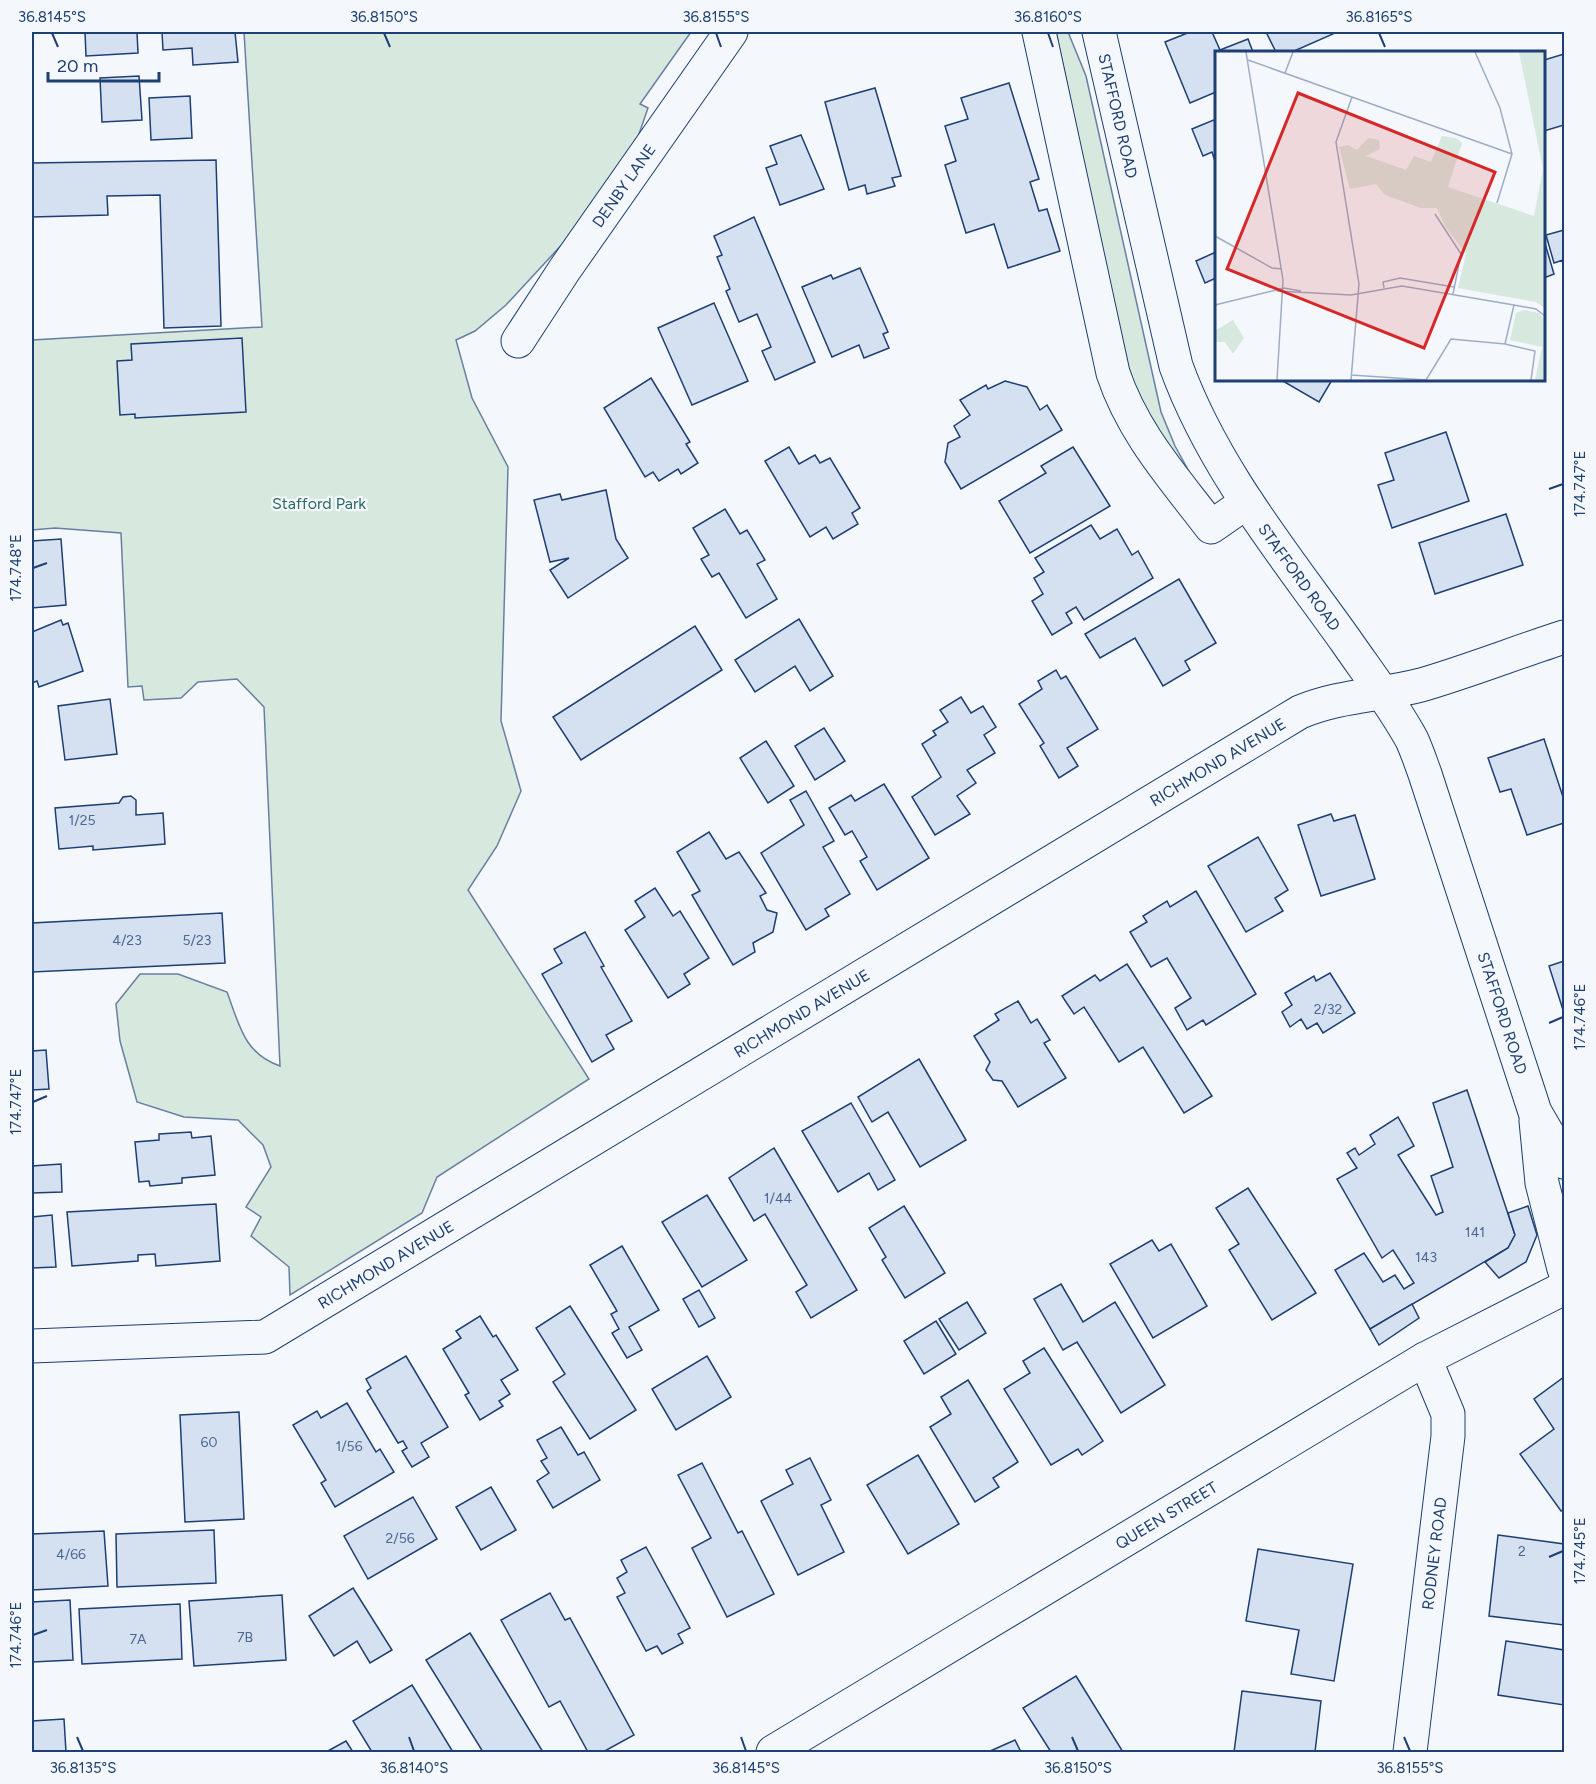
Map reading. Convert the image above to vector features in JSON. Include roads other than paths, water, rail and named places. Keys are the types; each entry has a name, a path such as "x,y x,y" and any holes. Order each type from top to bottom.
{"street":[{"name":"DENBY LANE","path":"518,341 731,32"},
{"path":"1039,32 1113,373 1126,408 1139,431 1210,527 1247,502"},
{"name":"STAFFORD ROAD","path":"1099,32 1176,366 1200,424 1247,502 1381,692 1412,741 1425,774 1535,1112 1564,1162"},
{"name":"RICHMOND AVENUE","path":"32,1346 265,1337 1300,712 1322,703 1422,684 1564,637"},
{"name":"STAFFORD ROAD","path":"1535,1112 1542,1183 1564,1269"},
{"name":"QUEEN STREET","path":"773,1752 1425,1359 1564,1288"},
{"name":"RODNEY ROAD","path":"1410,1752 1448,1436 1448,1414 1425,1359"}],"park label":[{"name":"Stafford Park","path":"319,503"}]}
